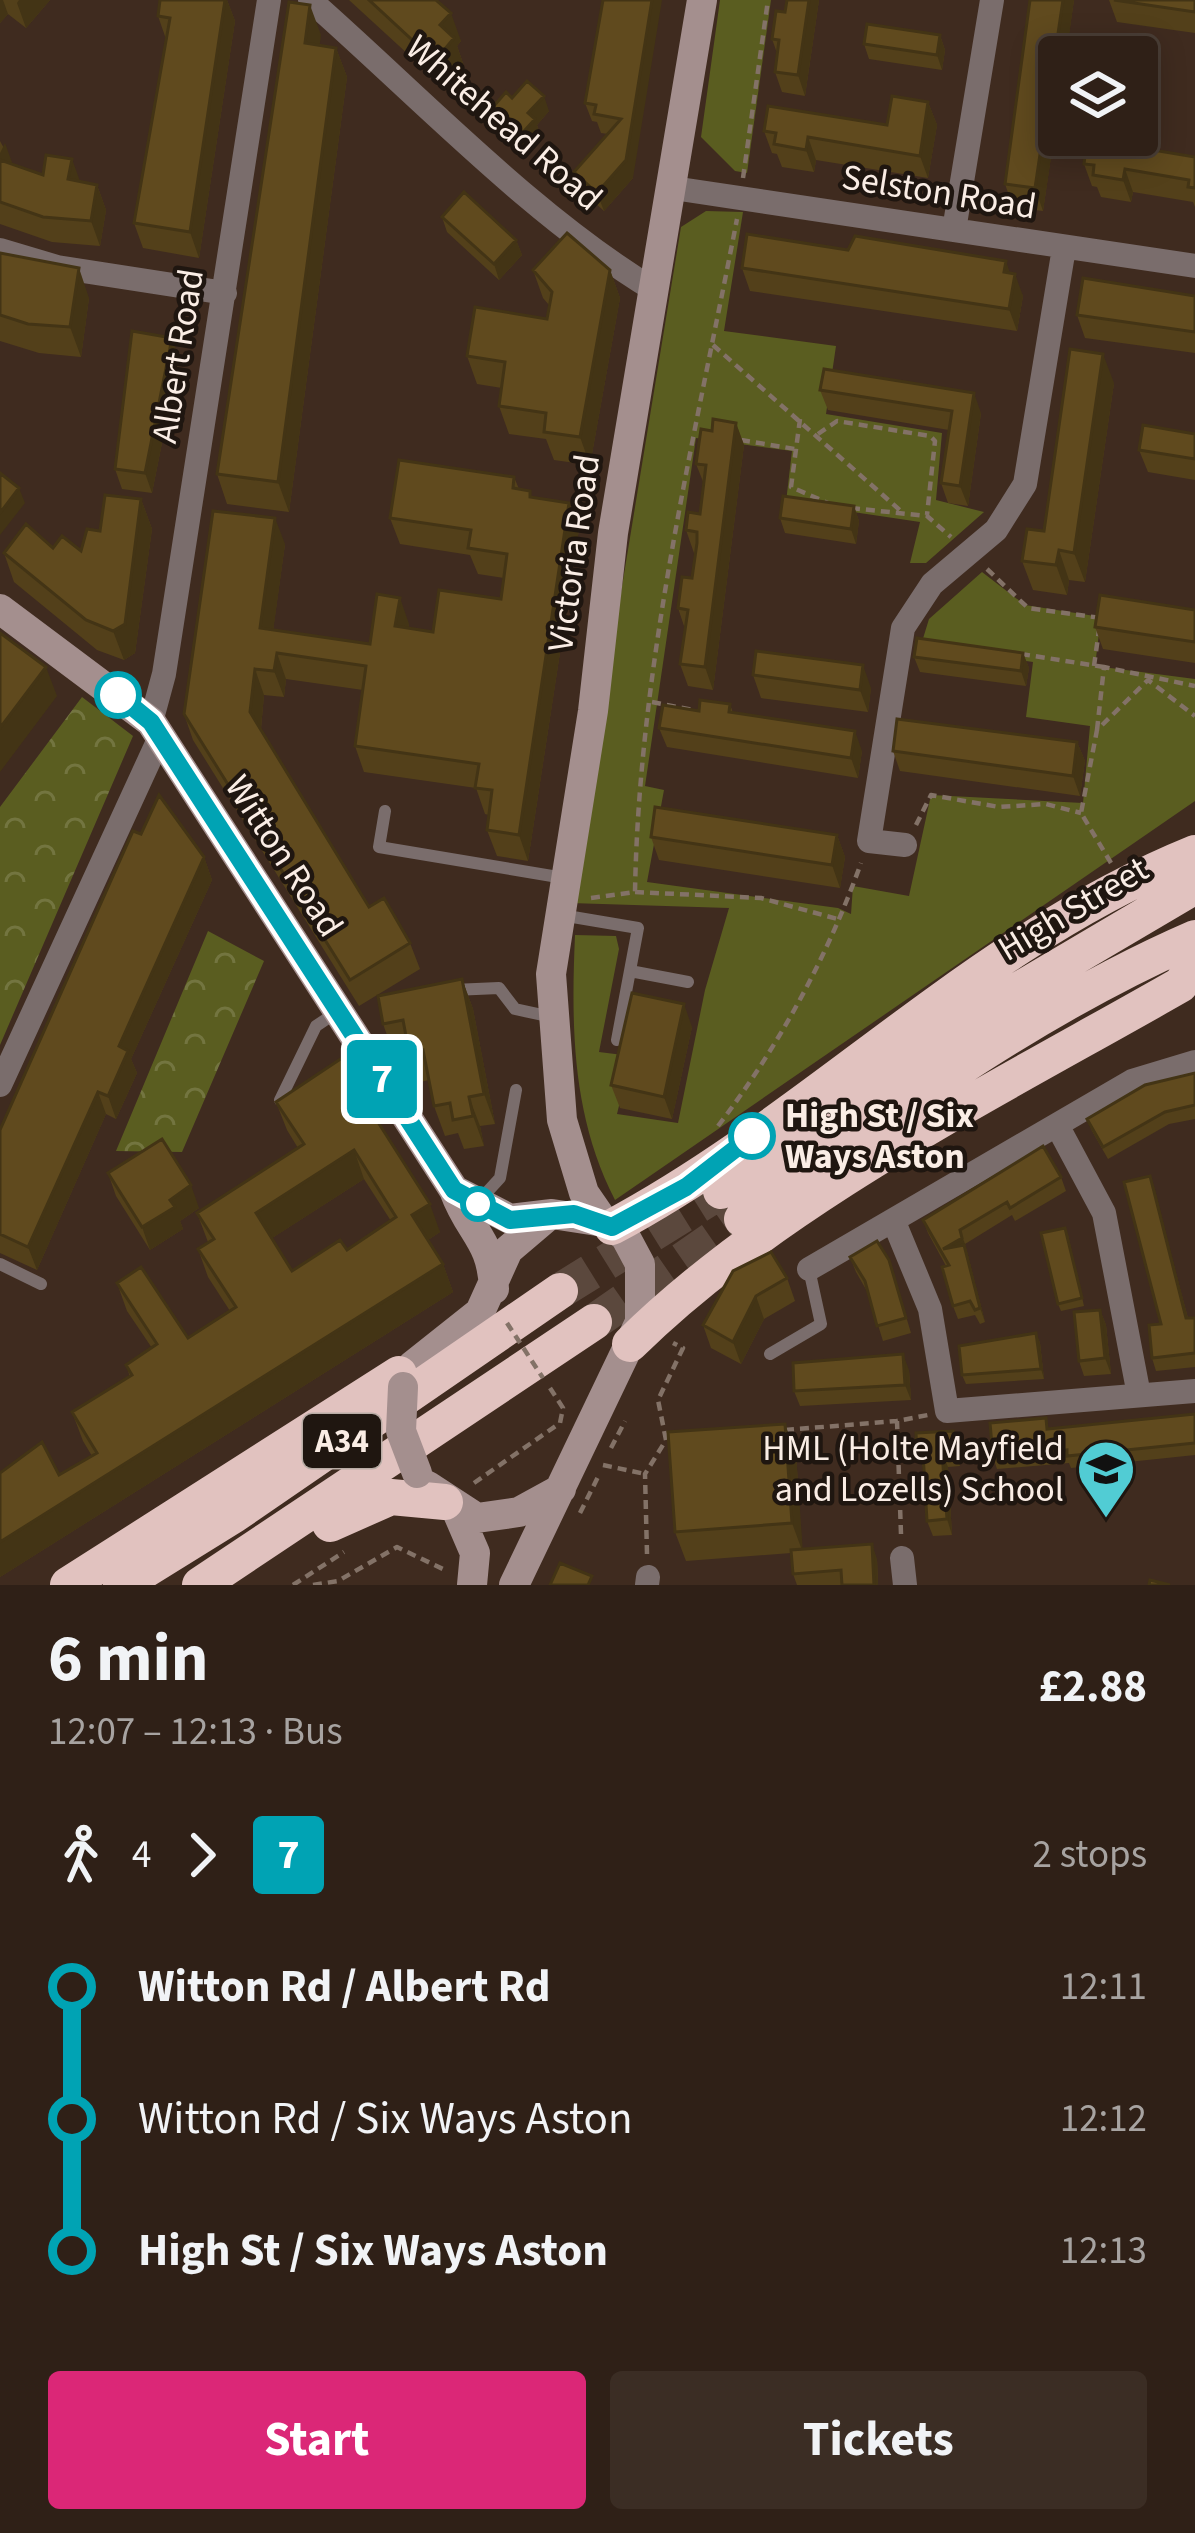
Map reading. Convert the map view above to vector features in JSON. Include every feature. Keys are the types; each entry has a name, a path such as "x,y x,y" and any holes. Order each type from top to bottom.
{"highway":[{"path":"608,1224 686,1187 988,962 1122,884 1195,853"},
{"name":"High Street","path":"1195,886 995,1004 731,1205 1138,962 1195,938"},
{"path":"647,1341 667,1308 837,1186 1180,985 1195,967"},
{"name":"A34","path":"121,1585 234,1515 560,1291"},
{"name":"A34","path":"200,1585 594,1322"},
{"path":"68,1585 407,1376"},
{"path":"236,1585 371,1502 405,1496 456,1500"}],"main road":[{"name":"Victoria Road","path":"550,1215 562,1120 551,974 614,533 702,0"},
{"name":"Witton Road","path":"0,609 156,729 465,1197 465,1220 493,1252 494,1288"},
{"name":"Victoria Road","path":"514,1585 561,1489 647,1341 640,1264 630,1243 584,1193 562,1120"},
{"path":"465,1197 510,1220 550,1215 608,1224"},
{"path":"550,1215 508,1250 480,1312 407,1376 400,1431 417,1473 477,1518 519,1512 561,1489"},
{"path":"456,1500 475,1553 461,1579"}],"street":[{"name":"Albert Road","path":"0,1085 156,729 269,0"},
{"name":"Whitehead Road","path":"310,0 566,227 612,265 656,291"},
{"path":"954,230 992,0"},
{"name":"Selston Road","path":"673,188 1195,266"},
{"path":"905,845 869,841 902,628 932,584 972,554 1004,520 1024,484 1064,248"},
{"path":"0,250 57,267 224,293"},
{"path":"809,1269 1132,1082 1195,1061"},
{"path":"1058,1126 1105,1213 1139,1396"},
{"path":"894,1222 926,1295 947,1411 1195,1390"},
{"path":"902,1558 904,1585"}],"lane":[{"path":"385,811 379,847 562,898 638,928 616,1040"},
{"path":"630,971 688,982"},
{"path":"438,997 469,987 499,988 515,1009 554,1017"},
{"path":"280,1100 316,1026 338,1011"},
{"path":"465,1197 500,1178 516,1090"},
{"path":"0,1264 41,1284"},
{"path":"770,1354 821,1324 809,1269"}],"path":[{"path":"635,892 637,796 694,433 741,198 768,0"},
{"path":"713,345 903,512"},
{"path":"800,419 791,487 832,505"},
{"path":"818,434 837,421 930,436 935,441 927,517"},
{"path":"694,433 714,436"},
{"path":"735,440 796,449"},
{"path":"846,507 927,517 1028,608 1101,616 1094,666"},
{"path":"1009,652 1195,686"},
{"path":"1104,667 1081,813 1122,884"},
{"path":"1148,680 1195,716"},
{"path":"1096,730 1148,680"},
{"path":"652,702 710,713"},
{"path":"905,845 931,795 999,807 1046,804 1081,813"},
{"path":"716,1128 764,1066 841,920 869,841"},
{"path":"562,898 635,892 761,898 841,920"},
{"path":"456,1500 560,1423 563,1408 507,1323"},
{"path":"647,1341 683,1348 658,1400 666,1440 644,1474 647,1581"},
{"path":"782,1430 897,1421 947,1411"},
{"path":"625,1421 603,1465 644,1474"},
{"path":"897,1421 902,1558"},
{"path":"313,1585 338,1581 397,1547 461,1579"}],"green space":[{"path":"720,0 771,0 747,173 735,171 701,137"},
{"path":"706,211 743,212 724,331 836,346 826,414 942,433 936,500 984,512 926,563 910,563 920,522 786,502 792,451 696,438 645,786 664,790 647,882 838,908 851,914 853,886 909,896 931,795 1083,803 1090,726 1026,717 1033,662 921,645 929,619 982,572 1025,605 1101,617 1095,666 1195,679 1195,801 615,1200 590,1136 577,1071 575,935 616,936 619,949 599,1052 631,1056 617,1114 678,1123 705,990 729,908 570,903 681,227"},
{"path":"82,697 133,736 0,1045 0,807"},
{"path":"208,931 264,961 182,1152 116,1151"}],"building":[{"path":"160,0 225,0 190,232 134,223 170,18 158,16"},
{"path":"369,0 436,0 451,13 440,25 454,38 435,61"},
{"path":"603,0 652,0 626,160 597,193 574,172 621,119 594,114 596,105 585,103"},
{"path":"787,0 809,0 798,75 775,72 776,11 785,12"},
{"path":"1030,0 1063,0 1058,36 1038,36 1040,156 1035,188 1005,184"},
{"path":"1114,0 1195,0 1195,12"},
{"path":"289,2 310,5 305,43 336,48 278,482 217,474"},
{"path":"867,24 940,35 937,55 864,44"},
{"path":"527,81 544,96 528,113 535,119 516,140 487,114 506,92 512,98"},
{"path":"892,96 928,102 920,156 808,137 806,150 774,144 776,133 764,131 768,106 887,125"},
{"path":"1158,151 1195,157 1195,188 1188,187 1189,180 1125,169 1123,180 1093,175 1094,165 1084,164 1085,156 1158,156"},
{"path":"46,155 72,159 68,179 97,185 91,221 43,217 0,202 0,160 43,175"},
{"path":"464,192 516,240 494,264 442,217"},
{"path":"567,233 610,270 580,437 544,432 546,413 499,406 505,362 467,356 475,307 547,319 552,292 533,270"},
{"path":"747,234 848,250 855,236 1006,261 1004,272 1015,274 1009,309 742,268"},
{"path":"0,253 79,268 70,327 28,324 0,315"},
{"path":"1083,278 1195,296 1195,332 1077,315"},
{"path":"132,331 172,338 145,473 115,469"},
{"path":"1070,349 1103,354 1074,553 1059,550 1056,565 1022,561 1027,529 1044,531"},
{"path":"824,369 974,393 960,486 941,483 952,411 820,390"},
{"path":"713,419 736,423 705,667 680,664 688,610 678,608 682,577 692,578 697,543 697,532 686,530 688,512 700,514 706,465 696,464 701,429 712,431"},
{"path":"1143,425 1195,434 1195,459 1139,450"},
{"path":"399,460 514,477 513,488 530,491 530,497 569,503 519,835 487,830 492,790 475,788 479,764 355,746 366,666 277,653 274,671 255,669 250,712 369,907 384,898 410,943 350,980 184,714 213,511 275,518 260,628 370,644 377,594 400,598 395,626 433,632 439,590 501,599 507,554 468,548 471,530 390,518"},
{"path":"0,473 19,488 0,513"},
{"path":"105,495 141,499 125,624 113,631 86,620 4,553 26,524 53,548 62,536 81,551 87,529 100,531"},
{"path":"783,496 854,506 851,529 780,518"},
{"path":"1100,595 1195,610 1195,642 1095,627"},
{"path":"0,633 46,667 0,728"},
{"path":"917,638 1023,653 1021,671 914,657"},
{"path":"756,651 863,665 860,690 753,675"},
{"path":"700,700 730,704 729,712 855,731 851,758 659,728 663,705 699,711"},
{"path":"897,719 1077,742 1073,776 893,751"},
{"path":"159,795 204,857 119,1046 128,1051 108,1096 98,1092 28,1247 0,1234 0,1130 133,831 141,834"},
{"path":"655,807 837,835 832,865 651,837"},
{"path":"462,979 484,1094 469,1097 473,1116 453,1120 450,1103 434,1106 423,1050 409,1052 403,1020 383,1024 378,996"},
{"path":"632,993 684,1004 664,1097 611,1085"},
{"path":"348,1054 365,1079 355,1086 430,1204 412,1215 443,1264 0,1542 0,1473 42,1442 59,1475 97,1453 72,1412 132,1375 126,1365 157,1344 117,1283 141,1267 188,1338 236,1307 198,1249 214,1239 197,1213 304,1144 276,1102","holes":["354,1150 396,1217 347,1250 340,1240 292,1271 256,1213"]},
{"path":"1195,1073 1195,1105 1165,1112 1103,1147 1087,1119 1145,1085"},
{"path":"162,1139 191,1185 170,1200 175,1207 142,1227 108,1173"},
{"path":"1043,1146 1061,1177 1010,1208 1007,1202 960,1230 962,1238 943,1249 964,1245 980,1308 975,1310 970,1301 953,1306 942,1267 949,1265 923,1220"},
{"path":"1150,1176 1186,1318 1195,1318 1195,1353 1152,1358 1149,1325 1161,1324 1124,1182"},
{"path":"1065,1228 1082,1298 1058,1304 1041,1233"},
{"path":"877,1241 889,1260 906,1318 877,1326 865,1281 850,1257"},
{"path":"771,1252 787,1278 756,1296 733,1342 703,1325 733,1271"},
{"path":"1100,1310 1105,1358 1079,1361 1074,1312"},
{"path":"1036,1333 1041,1369 962,1375 959,1346"},
{"path":"903,1354 905,1385 794,1391 793,1363"},
{"path":"1195,1414 1195,1443 1067,1456 1067,1450 993,1457 990,1423 1046,1418 1047,1429"},
{"path":"785,1424 792,1523 675,1532 668,1432"},
{"path":"953,1431 954,1451 942,1452 947,1519 927,1521 923,1453 917,1453 916,1433"},
{"path":"872,1544 874,1585 842,1585 841,1570 793,1574 791,1550"},
{"path":"560,1563 592,1576 588,1585 550,1585"}],"tunnel":[{"path":"560,1291 721,1191"},
{"path":"594,1322 742,1219"}],"bus line":[{"name":"7","path":"118,695 151,722 454,1190 510,1220 574,1214 612,1227 686,1187 752,1136"}],"place":[{"name":"High St / Six Ways Aston","path":"752,1136"},
{"name":"HML (Holte Mayfield and Lozells) School","path":"1106,1520"}]}
